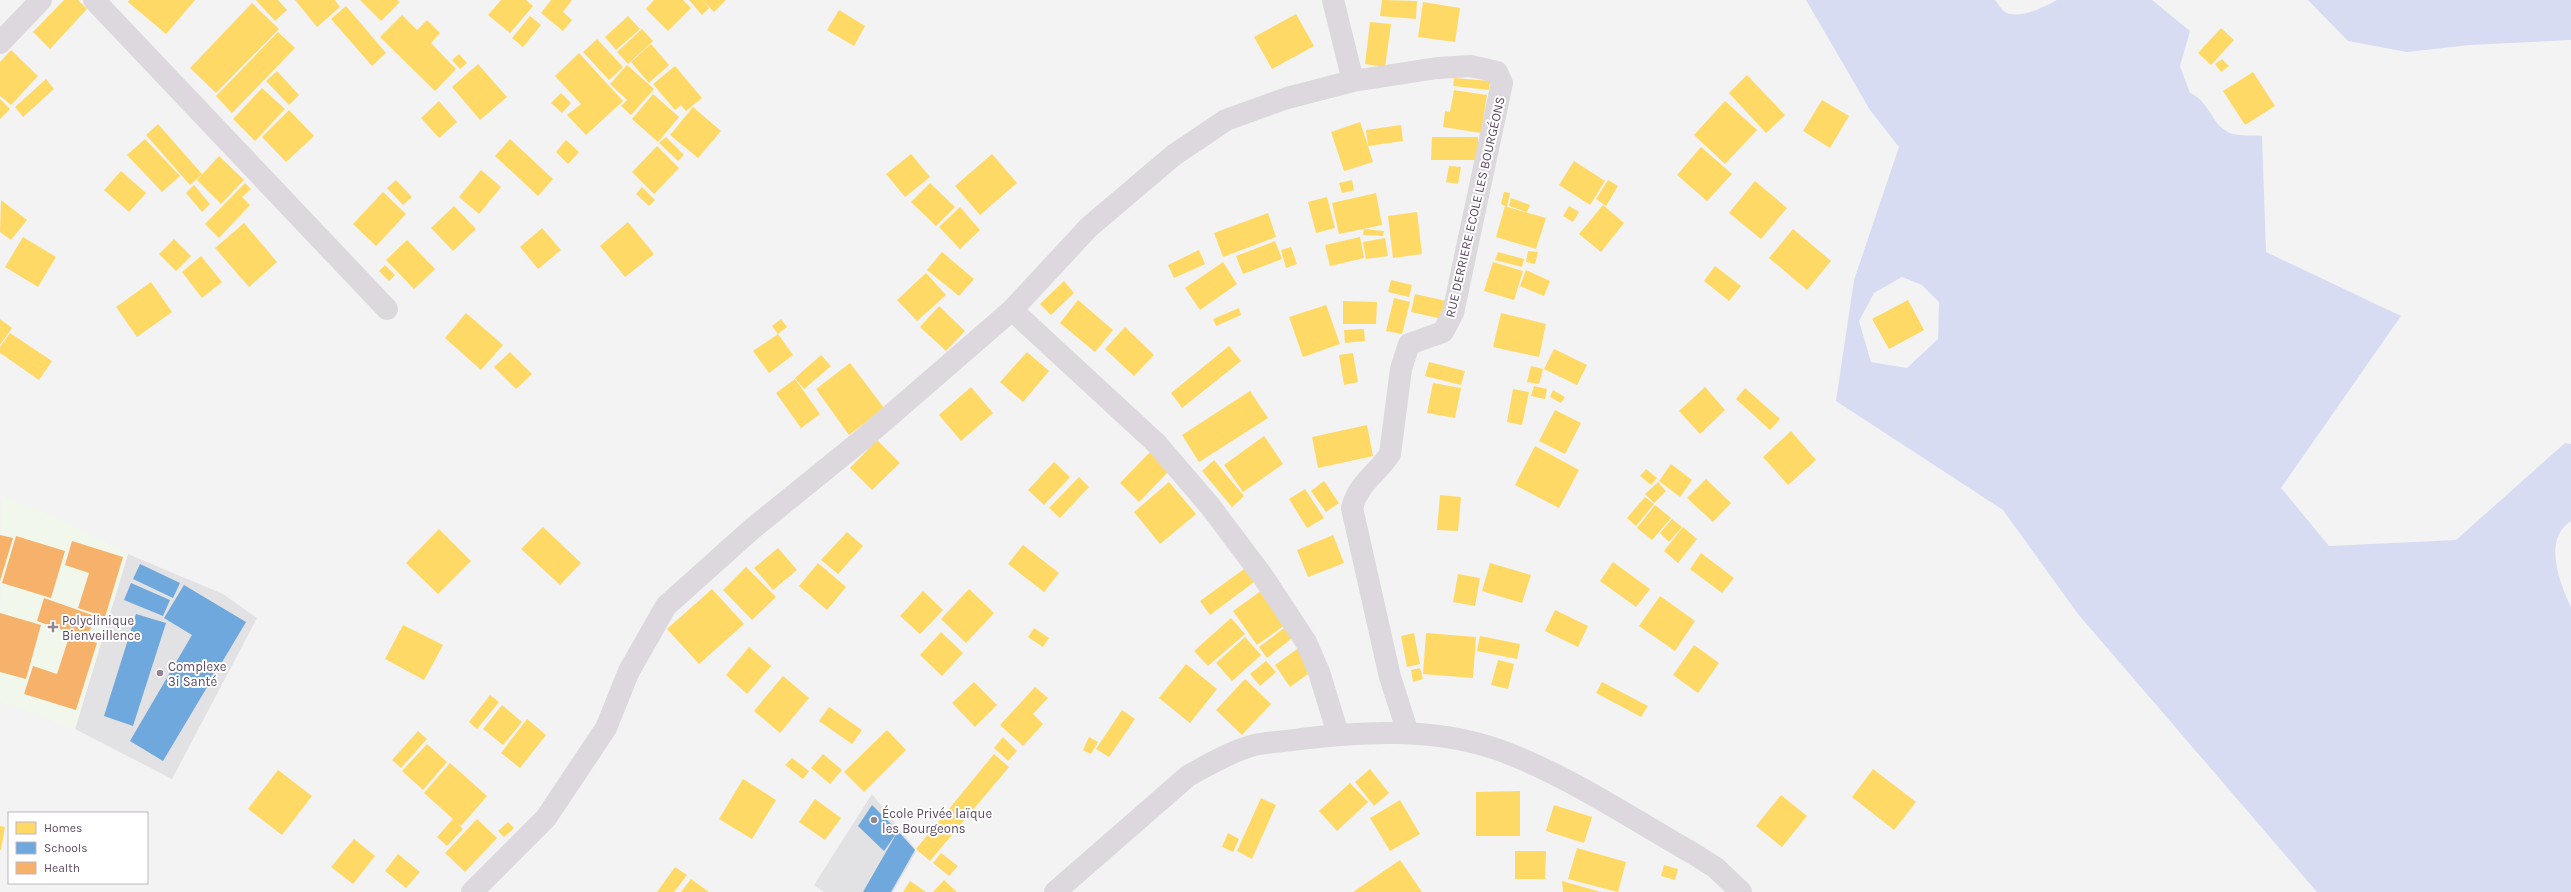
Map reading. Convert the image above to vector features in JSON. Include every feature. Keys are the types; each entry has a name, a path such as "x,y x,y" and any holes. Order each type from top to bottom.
{"street":[{"path":"0,43 42,0"},
{"path":"94,0 387,309"},
{"path":"1333,0 1353,81"},
{"name":"RUE DERRIERE ECOLE LES BOURGÉONS","path":"472,892 546,818 606,728 629,671 666,606 752,529 863,439 1012,310 1088,227 1174,155 1226,120 1287,98 1353,81 1437,68 1472,66 1498,72 1502,84 1453,313 1443,332 1409,344 1400,369 1390,454 1384,464 1358,489 1352,508 1390,677 1408,733"},
{"path":"1012,310 1156,443 1210,506 1264,578 1306,642 1319,672 1338,734"},
{"path":"1055,892 1188,776 1251,746 1338,734 1408,733 1449,738 1499,750 1550,773 1694,854 1716,868 1741,892"}],"shaded area":[{"path":"1806,0 1995,0 2005,12 2010,14 2024,14 2039,9 2057,0 2152,0 2190,31 2180,66 2190,93 2202,102 2215,120 2226,131 2236,135 2262,136 2266,252 2401,316 2281,488 2329,546 2456,540 2565,443 2571,444 2571,521 2562,529 2557,539 2555,550 2556,562 2562,586 2571,607 2571,892 2317,892 2078,614 2003,510 1836,401 1854,280 1899,147 1870,110","holes":["1902,277 1922,285 1939,302 1938,339 1907,368 1871,362 1859,321 1874,293"]},
{"path":"2308,0 2571,0 2571,40 2470,45 2407,52 2348,41"},
{"name":"Polyclinique Bienveillence","path":"1,496 57,518 128,554 75,729 0,701"},
{"name":"Complexe 3i Santé","path":"128,554 223,594 257,618 172,779 75,729"},
{"name":"École Privée laïque les Bourgeons","path":"872,794 914,847 916,852 893,892 824,892 814,885"}],"building: Homes":[{"path":"64,0 78,0 87,9 50,49 33,32"},
{"path":"129,0 195,0 166,34 128,2"},
{"path":"256,0 278,0 287,10 275,21"},
{"path":"295,0 335,0 340,7 317,27"},
{"path":"360,0 397,0 400,2 381,21"},
{"path":"501,0 526,0 533,6 510,33 488,15"},
{"path":"551,0 572,0 563,12 572,20 563,31 541,13"},
{"path":"654,0 683,0 691,8 668,31 646,9"},
{"path":"689,0 702,0 709,8 702,15"},
{"path":"702,0 726,0 714,12"},
{"path":"1382,0 1417,1 1416,19 1380,16"},
{"path":"1423,2 1460,8 1455,42 1418,37"},
{"path":"252,3 279,29 216,93 190,68"},
{"path":"346,6 386,53 372,66 331,19"},
{"path":"839,10 865,26 854,46 827,30"},
{"path":"1296,14 1314,46 1272,69 1254,37"},
{"path":"402,15 417,30 427,20 440,33 431,43 456,69 435,91 380,37"},
{"path":"530,16 541,25 523,47 512,38"},
{"path":"628,16 640,29 616,50 605,37"},
{"path":"1370,22 1391,24 1385,67 1365,64"},
{"path":"2221,28 2234,40 2211,65 2198,53"},
{"path":"642,29 653,41 628,64 617,52"},
{"path":"278,32 295,48 232,113 216,96"},
{"path":"597,39 623,67 609,80 583,52"},
{"path":"651,44 669,65 649,83 631,62"},
{"path":"11,50 38,76 11,105 0,96 0,62"},
{"path":"579,53 623,101 586,135 567,115 581,104 555,76"},
{"path":"459,54 467,63 460,69 452,60"},
{"path":"2222,59 2229,66 2221,72 2215,64"},
{"path":"478,64 507,97 480,120 452,87"},
{"path":"627,65 654,89 631,115 621,106 627,100 610,84"},
{"path":"675,66 702,98 686,111 681,105 675,110 653,84"},
{"path":"277,71 299,95 289,105 266,81"},
{"path":"2253,72 2275,106 2245,125 2223,91"},
{"path":"1747,75 1785,115 1766,133 1729,93"},
{"path":"1454,78 1490,81 1489,90 1453,86"},
{"path":"46,79 54,89 23,117 15,107"},
{"path":"262,88 285,109 255,141 233,119"},
{"path":"1454,90 1487,95 1481,133 1443,127 1445,111 1450,112"},
{"path":"561,93 571,103 562,113 551,103"},
{"path":"653,94 679,117 658,142 632,119"},
{"path":"0,99 10,109 0,119"},
{"path":"1822,100 1849,116 1830,148 1803,131"},
{"path":"439,101 457,122 439,138 421,118"},
{"path":"1725,101 1757,130 1725,164 1694,135"},
{"path":"693,107 721,131 698,158 670,135"},
{"path":"289,110 314,136 286,162 262,137"},
{"path":"1360,122 1373,162 1344,171 1331,132"},
{"path":"158,124 202,174 190,185 146,135"},
{"path":"1401,125 1403,141 1368,146 1366,130"},
{"path":"666,137 684,155 678,161 659,143"},
{"path":"1432,137 1478,137 1478,160 1431,160"},
{"path":"145,139 180,176 162,192 127,155"},
{"path":"510,139 553,179 538,196 495,156"},
{"path":"566,140 579,152 568,164 556,152"},
{"path":"657,146 679,168 654,194 632,172"},
{"path":"1701,147 1732,174 1707,201 1677,175"},
{"path":"911,154 930,177 905,197 886,174"},
{"path":"992,154 1017,183 980,215 955,186"},
{"path":"219,156 244,180 221,204 197,180"},
{"path":"1574,161 1605,181 1590,205 1559,185"},
{"path":"1449,166 1461,167 1458,184 1446,182"},
{"path":"481,170 501,187 479,214 459,197"},
{"path":"121,171 146,193 129,212 104,190"},
{"path":"396,180 412,197 403,205 387,188"},
{"path":"1352,180 1354,190 1342,193 1339,183"},
{"path":"1608,180 1618,186 1606,206 1596,199"},
{"path":"1755,181 1787,208 1761,239 1729,213"},
{"path":"245,183 251,189 242,197 250,205 219,238 205,224"},
{"path":"930,183 955,207 936,226 911,202"},
{"path":"194,185 210,204 202,212 186,193"},
{"path":"642,187 655,200 649,206 636,194"},
{"path":"383,192 406,214 376,246 353,224"},
{"path":"1504,192 1510,193 1507,207 1546,218 1536,249 1496,237 1505,206 1501,204"},
{"path":"1376,193 1382,225 1339,234 1332,203"},
{"path":"1327,197 1335,228 1316,233 1308,202"},
{"path":"1511,198 1530,205 1527,212 1509,206"},
{"path":"1,200 27,220 11,240 0,232"},
{"path":"1603,205 1624,223 1601,252 1579,234"},
{"path":"454,206 476,229 453,251 431,228"},
{"path":"1569,206 1579,212 1573,222 1563,216"},
{"path":"960,207 980,230 960,249 939,227"},
{"path":"1417,212 1422,254 1393,258 1388,216"},
{"path":"1268,213 1276,237 1223,257 1214,233"},
{"path":"628,222 654,254 625,277 600,246"},
{"path":"244,223 277,262 249,287 215,248"},
{"path":"542,228 561,250 538,269 520,247"},
{"path":"1364,229 1384,231 1383,236 1363,235"},
{"path":"1793,229 1831,261 1807,290 1769,258"},
{"path":"23,237 56,257 38,287 5,267"},
{"path":"1360,237 1364,258 1330,266 1325,245"},
{"path":"1385,238 1388,256 1366,259 1363,242"},
{"path":"174,239 191,256 176,271 159,254"},
{"path":"407,240 435,269 414,289 386,260"},
{"path":"1275,241 1282,259 1243,274 1236,256"},
{"path":"1291,247 1297,264 1286,268 1281,250"},
{"path":"1199,250 1205,264 1174,278 1168,265"},
{"path":"1528,251 1538,252 1535,264 1526,262"},
{"path":"942,252 974,279 959,296 927,270"},
{"path":"1498,252 1524,259 1522,267 1495,260"},
{"path":"201,256 222,282 202,298 182,272"},
{"path":"1223,262 1237,284 1200,310 1185,288"},
{"path":"1493,262 1523,271 1514,300 1484,291"},
{"path":"385,265 395,275 389,281 379,271"},
{"path":"1715,266 1741,286 1729,301 1704,281"},
{"path":"1526,270 1550,281 1544,296 1520,286"},
{"path":"926,273 946,295 917,321 897,300"},
{"path":"1391,280 1412,285 1409,297 1388,292"},
{"path":"1064,281 1074,293 1051,315 1040,304"},
{"path":"151,282 172,312 137,337 116,307"},
{"path":"1415,294 1451,302 1447,320 1411,312"},
{"path":"1394,298 1410,302 1402,334 1386,331"},
{"path":"1078,300 1113,330 1095,352 1060,323"},
{"path":"1908,300 1924,330 1889,349 1872,319"},
{"path":"1343,301 1377,302 1376,324 1343,324"},
{"path":"1326,305 1340,344 1303,357 1289,317"},
{"path":"939,306 965,331 946,351 920,327"},
{"path":"1239,308 1241,315 1216,326 1213,319"},
{"path":"466,313 503,345 481,370 445,338"},
{"path":"1501,313 1546,324 1539,357 1493,347"},
{"path":"0,319 12,328 0,345"},
{"path":"781,319 787,327 778,334 772,326"},
{"path":"1125,327 1154,355 1134,376 1105,349"},
{"path":"1364,329 1365,341 1345,343 1344,330"},
{"path":"10,333 52,361 39,380 0,353 0,347"},
{"path":"778,334 793,355 769,373 753,351"},
{"path":"1229,346 1241,361 1182,408 1171,393"},
{"path":"1554,349 1587,365 1577,385 1544,369"},
{"path":"510,352 532,374 516,389 494,367"},
{"path":"1027,352 1049,371 1023,402 1000,382"},
{"path":"1353,353 1358,382 1344,385 1339,355"},
{"path":"821,355 831,366 804,389 795,378"},
{"path":"1429,362 1465,371 1461,385 1425,376"},
{"path":"850,363 884,408 849,435 816,389"},
{"path":"1531,366 1543,369 1539,384 1527,382"},
{"path":"795,379 820,414 801,428 776,393"},
{"path":"1433,383 1461,388 1455,418 1427,413"},
{"path":"1534,386 1547,389 1545,399 1531,396"},
{"path":"971,387 993,413 961,441 939,415"},
{"path":"1705,387 1725,410 1700,434 1679,411"},
{"path":"1745,388 1780,419 1770,430 1736,399"},
{"path":"1513,389 1529,392 1522,425 1507,422"},
{"path":"1553,390 1565,397 1561,403 1550,397"},
{"path":"1250,391 1268,418 1199,462 1182,435"},
{"path":"1555,410 1581,423 1565,454 1539,441"},
{"path":"1367,425 1373,456 1318,468 1312,437"},
{"path":"1791,431 1816,460 1788,485 1763,457"},
{"path":"1264,436 1283,464 1243,492 1224,465"},
{"path":"877,440 900,463 872,490 850,468"},
{"path":"1535,446 1579,470 1559,508 1515,485"},
{"path":"1152,450 1171,469 1139,502 1120,483"},
{"path":"1214,460 1244,496 1232,507 1202,471"},
{"path":"1054,462 1070,477 1044,505 1028,490"},
{"path":"1671,464 1692,480 1680,497 1659,481"},
{"path":"1646,469 1657,478 1651,485 1640,476"},
{"path":"1079,477 1089,487 1060,518 1049,508"},
{"path":"1706,479 1731,503 1713,522 1687,498"},
{"path":"1324,481 1339,503 1326,512 1311,491"},
{"path":"1169,482 1196,514 1160,544 1134,512"},
{"path":"1658,482 1666,491 1654,503 1645,494"},
{"path":"1305,489 1324,518 1307,528 1289,499"},
{"path":"1440,495 1461,497 1458,531 1437,530"},
{"path":"1645,497 1654,504 1636,526 1627,518"},
{"path":"1655,505 1671,518 1652,540 1637,528"},
{"path":"1672,519 1682,527 1669,542 1660,533"},
{"path":"543,527 581,563 560,585 521,549"},
{"path":"1683,527 1697,539 1678,563 1664,551"},
{"path":"439,529 471,561 438,594 406,563"},
{"path":"847,532 863,546 838,574 821,560"},
{"path":"1333,535 1344,563 1308,577 1297,550"},
{"path":"1023,545 1059,573 1044,592 1008,564"},
{"path":"778,548 797,570 773,590 754,568"},
{"path":"1701,553 1734,578 1722,593 1690,569"},
{"path":"1613,562 1650,589 1636,607 1600,581"},
{"path":"818,563 846,587 827,610 799,586"},
{"path":"1490,563 1531,575 1522,603 1482,591"},
{"path":"746,567 776,597 752,620 723,590"},
{"path":"1244,569 1254,582 1210,615 1200,601"},
{"path":"1458,574 1480,578 1475,606 1453,602"},
{"path":"1265,588 1289,622 1257,645 1233,611"},
{"path":"712,589 744,624 699,664 667,629"},
{"path":"969,589 994,613 966,643 941,619"},
{"path":"923,591 943,610 920,634 900,616"},
{"path":"1660,596 1695,621 1675,651 1639,626"},
{"path":"1555,610 1588,626 1578,647 1545,631"},
{"path":"1231,618 1245,634 1208,666 1194,651"},
{"path":"403,625 443,645 424,680 385,659"},
{"path":"1288,625 1296,635 1267,658 1259,647"},
{"path":"1034,628 1049,638 1043,647 1028,637"},
{"path":"941,632 963,653 942,676 920,655"},
{"path":"1414,633 1420,664 1407,667 1401,636"},
{"path":"1426,633 1476,637 1473,678 1423,674"},
{"path":"1480,636 1520,644 1517,659 1477,651"},
{"path":"1245,637 1261,655 1232,681 1216,663"},
{"path":"1694,645 1719,663 1698,693 1673,675"},
{"path":"749,647 771,666 747,694 726,675"},
{"path":"1300,647 1315,669 1290,687 1275,665"},
{"path":"1498,660 1514,664 1508,689 1491,685"},
{"path":"1266,661 1276,672 1260,686 1250,674"},
{"path":"1186,664 1217,689 1190,723 1159,698"},
{"path":"1420,668 1423,679 1413,682 1411,670"},
{"path":"783,676 809,698 780,733 754,711"},
{"path":"1245,679 1271,704 1242,735 1216,710"},
{"path":"974,682 997,705 975,727 952,703"},
{"path":"1602,682 1648,706 1641,717 1596,693"},
{"path":"1035,687 1048,698 1033,714 1043,724 1023,746 1000,725"},
{"path":"490,695 499,702 477,729 469,722"},
{"path":"502,705 522,722 503,745 483,729"},
{"path":"829,707 862,730 852,744 819,721"},
{"path":"1122,710 1135,719 1109,757 1096,749"},
{"path":"527,719 546,735 520,768 501,753"},
{"path":"887,730 906,750 864,792 844,772"},
{"path":"418,731 427,739 401,768 392,760"},
{"path":"1003,737 1017,751 1008,761 994,748"},
{"path":"1089,737 1098,742 1091,754 1083,750"},
{"path":"427,744 447,762 423,790 402,771"},
{"path":"823,754 842,770 830,784 811,768"},
{"path":"994,754 1009,767 930,861 916,849"},
{"path":"792,758 809,771 803,779 785,765"},
{"path":"450,763 487,796 461,826 457,823 463,829 447,846 437,837 453,819 424,793"},
{"path":"1370,769 1389,793 1374,806 1355,782"},
{"path":"1873,769 1916,802 1894,830 1852,797"},
{"path":"278,770 312,796 282,835 248,809"},
{"path":"743,779 776,800 752,839 719,819"},
{"path":"1350,783 1368,802 1337,831 1319,811"},
{"path":"1520,791 1520,836 1476,836 1476,792"},
{"path":"1781,795 1807,816 1782,847 1756,826"},
{"path":"1261,798 1276,805 1252,859 1237,851"},
{"path":"815,799 841,818 825,840 799,822"},
{"path":"1400,800 1420,834 1390,851 1370,818"},
{"path":"1554,805 1592,817 1584,843 1546,831"},
{"path":"477,819 497,838 465,872 445,853"},
{"path":"508,822 514,828 504,837 498,831"},
{"path":"0,826 5,827 1,850 0,850"},
{"path":"1228,833 1239,839 1233,852 1222,847"},
{"path":"354,839 375,856 353,884 331,867"},
{"path":"1577,848 1626,862 1618,892 1568,879"},
{"path":"1515,851 1546,851 1545,879 1515,879"},
{"path":"941,853 958,866 949,876 933,863"},
{"path":"398,854 420,872 406,888 385,871"},
{"path":"1400,860 1422,892 1353,892"},
{"path":"1664,865 1678,869 1675,880 1661,876"},
{"path":"675,867 687,875 674,892 657,892"},
{"path":"691,879 709,892 681,892"},
{"path":"944,880 957,892 933,892"},
{"path":"910,881 926,892 903,892"},
{"path":"1562,881 1601,892 1563,892"}],"building: Schools":[{"path":"140,564 180,583 173,598 133,579"},
{"path":"131,583 170,600 163,616 124,600"},
{"path":"184,585 246,622 163,761 130,741 192,635 164,618"},
{"path":"136,614 166,623 133,726 104,716"},
{"path":"872,805 898,831 884,851 858,826"},
{"path":"898,831 915,850 891,892 863,892"}],"building: Health":[{"path":"0,535 13,538 0,581"},
{"path":"16,536 65,551 51,598 2,583"},
{"path":"72,541 123,557 105,617 78,608 89,573 65,565"},
{"path":"44,598 95,616 87,639 37,621"},
{"path":"0,613 41,625 26,679 0,672"},
{"path":"70,634 97,643 76,710 24,694 33,666 57,674"}],"place":[{"name":"Polyclinique Bienveillence","path":"53,627"},
{"name":"Complexe 3i Santé","path":"160,673"},
{"name":"École Privée laïque les Bourgeons","path":"874,820"}]}
